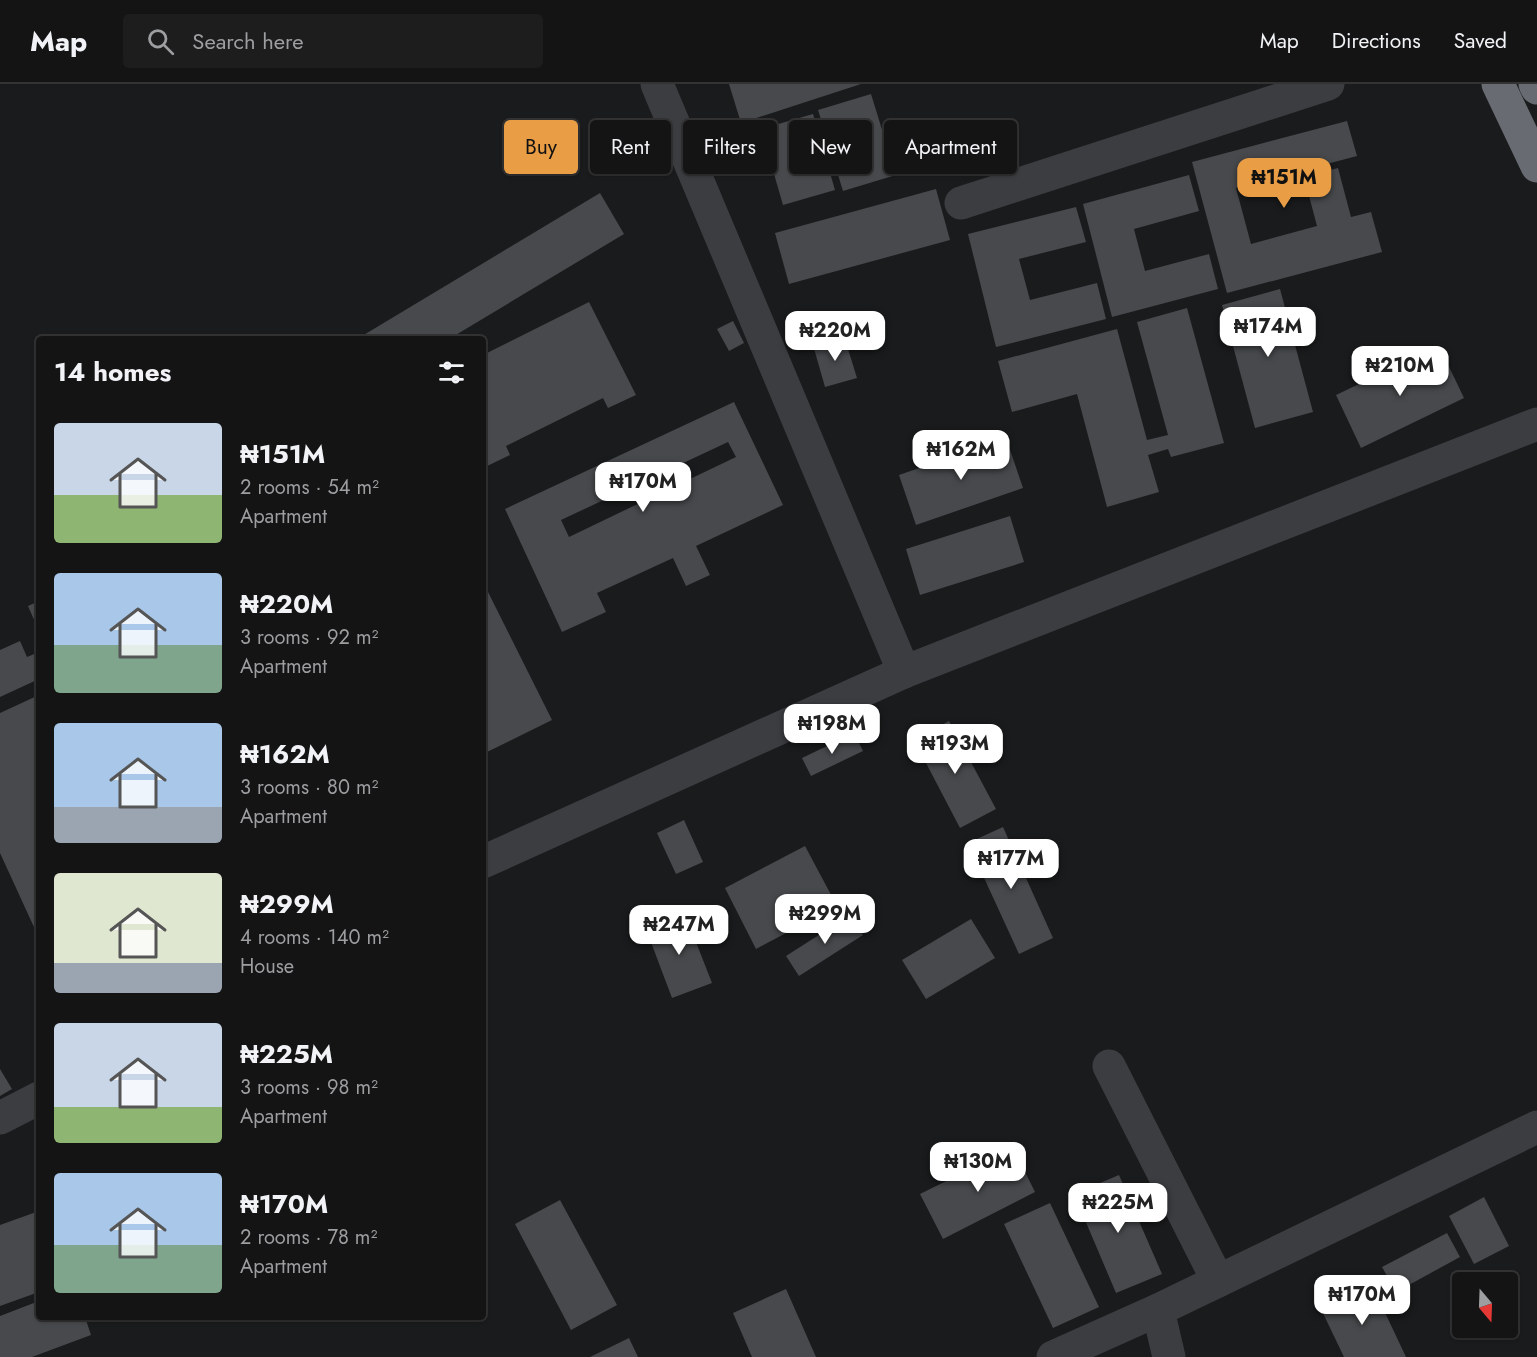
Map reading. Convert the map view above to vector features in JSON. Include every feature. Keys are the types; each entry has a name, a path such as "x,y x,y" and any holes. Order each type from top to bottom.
{"highway":[{"path":"1498,84 1537,166"}],"street":[{"path":"657,84 904,672"},
{"path":"961,203 1328,84"},
{"path":"486,861 904,672 1537,424"},
{"path":"1109,1066 1218,1281"},
{"path":"0,1119 36,1100"},
{"path":"1053,1357 1158,1310 1537,1127"},
{"path":"1158,1310 1169,1357"}],"building":[{"path":"729,84 861,84 750,120 740,120"},
{"path":"871,94 884,136 884,174 896,175 843,191 838,174 872,174 872,120 821,120 818,110"},
{"path":"813,114 815,120 792,120"},
{"path":"789,121 789,174 830,174 835,190 783,205 774,174 777,174 777,124"},
{"path":"1347,121 1357,156 1236,188 1251,244 1317,226 1304,177 1338,168 1351,217 1371,212 1382,252 1227,293 1192,162"},
{"path":"1189,175 1199,211 1134,229 1145,271 1209,254 1218,289 1112,317 1083,204"},
{"path":"936,189 950,240 789,284 775,233"},
{"path":"600,193 624,234 454,336 362,336"},
{"path":"1076,207 1086,242 1019,259 1030,300 1097,283 1106,319 996,347 968,234"},
{"path":"1280,289 1313,412 1255,428 1222,305"},
{"path":"589,302 636,395 608,408 603,398 506,446 510,455 486,467 486,354"},
{"path":"1187,308 1224,443 1171,457 1168,449 1148,455 1159,492 1107,507 1077,394 1012,412 998,361 1117,329 1147,440 1168,435 1137,322"},
{"path":"733,321 744,343 729,351 717,329"},
{"path":"844,336 857,378 825,387 813,345"},
{"path":"1439,346 1464,398 1361,448 1336,395"},
{"path":"734,402 783,505 696,546 710,575 686,586 673,558 597,593 606,612 562,632 505,509","holes":["728,442 736,457 671,488 664,472","640,483 648,499 569,537 561,520"]},
{"path":"1006,438 1023,488 916,525 899,475"},
{"path":"1010,516 1024,562 920,595 906,549"},
{"path":"486,588 552,720 486,753"},
{"path":"36,602 36,624 28,606"},
{"path":"20,641 27,657 36,653 36,680 0,697 0,650"},
{"path":"36,696 36,931 0,853 0,713"},
{"path":"949,721 996,809 960,828 914,740"},
{"path":"854,733 863,751 811,776 802,758"},
{"path":"684,820 703,862 676,874 657,833"},
{"path":"1003,827 1053,938 1019,954 968,843"},
{"path":"805,846 837,906 756,949 725,888"},
{"path":"685,914 712,983 672,998 646,929"},
{"path":"850,915 863,935 799,976 786,956"},
{"path":"971,919 995,958 926,999 902,960"},
{"path":"0,1069 12,1089 0,1096"},
{"path":"1013,1148 1035,1192 943,1239 920,1194"},
{"path":"1119,1175 1162,1274 1116,1293 1074,1194"},
{"path":"1484,1197 1509,1246 1474,1264 1449,1216"},
{"path":"560,1200 617,1305 571,1330 515,1224"},
{"path":"1050,1203 1099,1307 1053,1328 1004,1224"},
{"path":"36,1212 36,1293 0,1306 0,1225"},
{"path":"1447,1233 1460,1257 1396,1292 1382,1267"},
{"path":"1371,1283 1406,1357 1344,1357 1320,1307"},
{"path":"786,1289 816,1357 752,1357 733,1313"},
{"path":"36,1302 36,1320 86,1320 91,1335 32,1357 0,1357 0,1316"},
{"path":"629,1338 638,1357 590,1357"}]}
